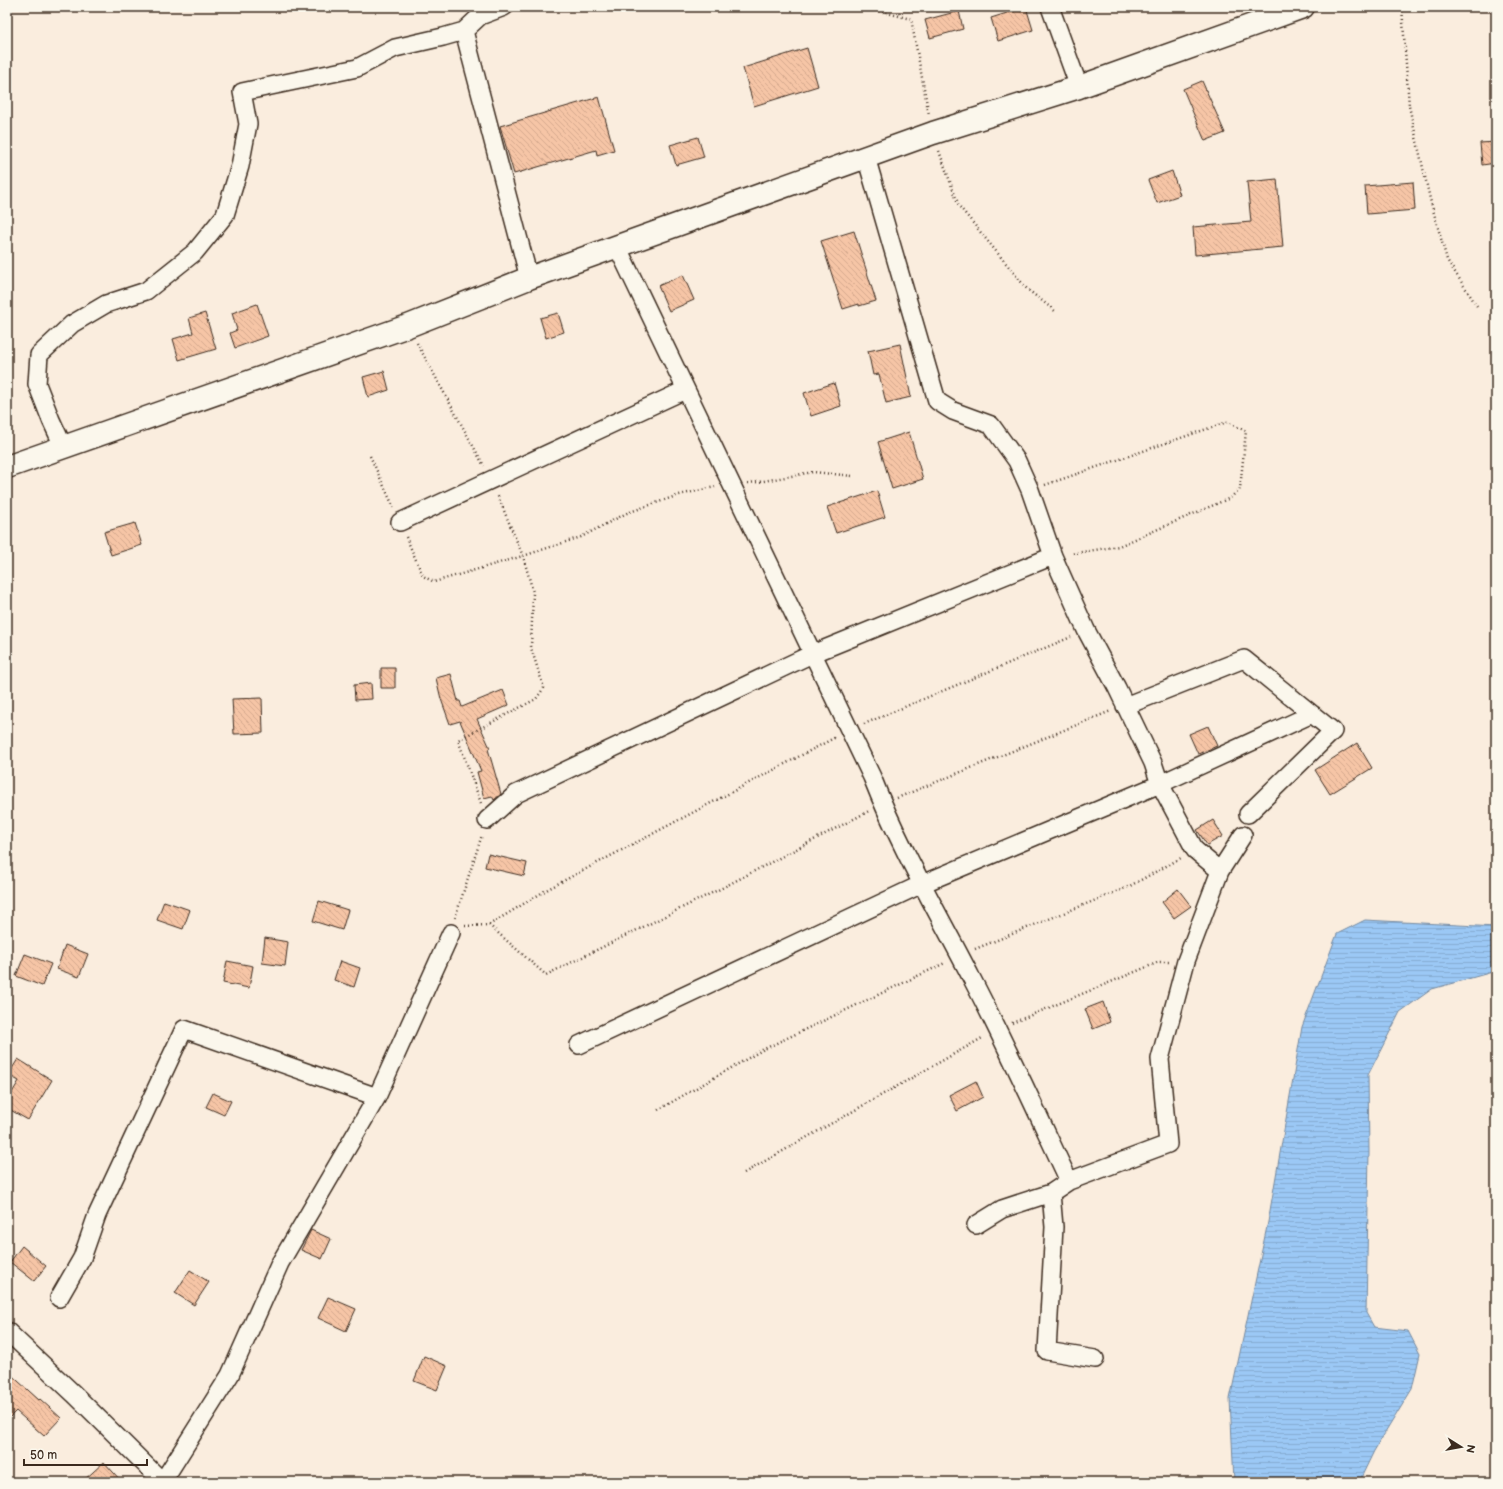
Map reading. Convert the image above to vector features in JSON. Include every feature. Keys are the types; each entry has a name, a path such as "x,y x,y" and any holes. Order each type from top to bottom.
{"main road":[{"path":"7,467 408,326 529,278 932,133 1079,87 1302,7"}],"street":[{"path":"64,448 51,420 38,384 39,355 72,324 106,304 146,291 195,252 225,215 240,166 248,124 242,92 357,68 395,48 464,31 480,16 504,7"},
{"path":"1050,7 1079,87"},
{"path":"464,31 529,278"},
{"path":"866,157 937,401 953,411 990,425 1016,461 1030,490 1053,556 1086,630 1117,688 1153,763 1160,784 1195,850 1220,871"},
{"path":"617,246 872,777 882,804 998,1029 1070,1181"},
{"path":"400,522 685,390"},
{"path":"486,820 516,794 812,654 1053,556"},
{"path":"1125,706 1244,659 1333,731 1248,814"},
{"path":"579,1045 922,884 1160,784 1312,714"},
{"path":"976,1225 1002,1210 1050,1193 1070,1181 1168,1144 1160,1059 1186,961 1220,871 1243,835"},
{"path":"7,1331 74,1394 163,1482 230,1375 280,1263 377,1097 452,930"},
{"path":"59,1298 82,1258 97,1215 184,1029 377,1097"},
{"path":"1050,1193 1054,1227 1047,1351 1095,1359"}],"path":[{"path":"863,7 911,19 932,133 959,206 1027,289 1055,311"},
{"path":"1402,7 1409,106 1430,199 1447,260 1477,306"},
{"path":"408,326 491,480 523,556 533,592 531,648 544,688 536,699 458,740 486,820 452,930 489,925 548,889 849,731 1086,630"},
{"path":"1030,490 1227,422 1246,431 1240,489 1230,498 1119,546 1053,556"},
{"path":"370,456 423,576 434,582 581,537 627,513 679,495 730,483 758,482 813,472 853,476"},
{"path":"489,925 546,976 722,888 882,804 1125,706"},
{"path":"658,1110 764,1049 960,955 1128,887 1195,850"},
{"path":"744,1172 998,1029 1159,962 1186,961"}],"water":[{"path":"1365,920 1496,927 1496,971 1432,989 1400,1012 1368,1075 1369,1152 1366,1313 1374,1327 1408,1331 1420,1354 1412,1389 1374,1451 1359,1482 1234,1482 1230,1399 1268,1222 1302,1027 1337,934"}],"building":[{"path":"1026,7 1033,30 998,41 991,18"},
{"path":"959,11 963,29 930,38 925,20"},
{"path":"807,48 818,86 754,106 743,68"},
{"path":"1202,81 1225,133 1205,141 1183,89"},
{"path":"599,97 614,150 597,155 596,150 514,174 500,126"},
{"path":"698,137 704,157 676,165 670,145"},
{"path":"1496,142 1496,163 1482,165 1480,143"},
{"path":"1172,171 1180,195 1157,203 1148,180"},
{"path":"1277,179 1283,247 1195,255 1193,227 1251,222 1247,182"},
{"path":"1413,182 1415,210 1367,214 1365,186"},
{"path":"854,231 876,301 843,309 821,241"},
{"path":"683,275 694,300 669,311 658,286"},
{"path":"257,304 268,336 235,348 230,333 237,330 232,313"},
{"path":"205,313 216,349 179,360 173,339 193,333 189,318"},
{"path":"558,313 564,332 546,338 540,318"},
{"path":"900,344 911,397 886,403 879,374 873,375 868,351"},
{"path":"384,371 389,390 368,397 363,377"},
{"path":"834,383 841,406 811,416 804,393"},
{"path":"909,432 923,479 892,489 878,442"},
{"path":"877,491 885,517 836,533 827,507"},
{"path":"135,523 142,545 111,555 104,532"},
{"path":"381,668 395,668 395,688 381,688"},
{"path":"451,674 458,701 460,701 462,707 503,690 509,705 477,719 490,748 488,749 501,794 494,800 492,796 484,798 477,772 481,771 460,721 450,724 441,699 436,678"},
{"path":"371,683 372,699 355,700 354,685"},
{"path":"262,698 263,733 234,734 232,699"},
{"path":"1208,726 1217,746 1198,754 1189,734"},
{"path":"1357,743 1372,768 1330,794 1315,770"},
{"path":"1213,820 1223,836 1207,845 1197,830"},
{"path":"488,854 527,863 524,876 485,867"},
{"path":"1178,889 1191,906 1174,918 1162,902"},
{"path":"164,901 190,910 183,929 157,920"},
{"path":"319,901 348,910 342,930 313,921"},
{"path":"265,938 288,942 285,966 262,963"},
{"path":"65,945 88,954 79,977 57,969"},
{"path":"25,954 51,964 42,986 16,976"},
{"path":"227,961 253,966 249,988 223,983"},
{"path":"340,961 360,968 354,987 334,980"},
{"path":"1103,1002 1110,1022 1093,1029 1085,1009"},
{"path":"18,1059 52,1080 28,1120 7,1108 7,1101 19,1081 8,1075"},
{"path":"976,1081 983,1097 957,1111 949,1095"},
{"path":"213,1093 231,1101 224,1115 206,1107"},
{"path":"311,1230 331,1239 322,1259 301,1250"},
{"path":"22,1246 46,1266 34,1281 10,1262"},
{"path":"190,1270 209,1282 194,1305 175,1293"},
{"path":"328,1297 356,1309 346,1331 318,1318"},
{"path":"424,1356 447,1366 437,1390 414,1381"},
{"path":"7,1371 61,1418 44,1436 16,1411 7,1420"},
{"path":"104,1462 122,1482 82,1482"}]}
